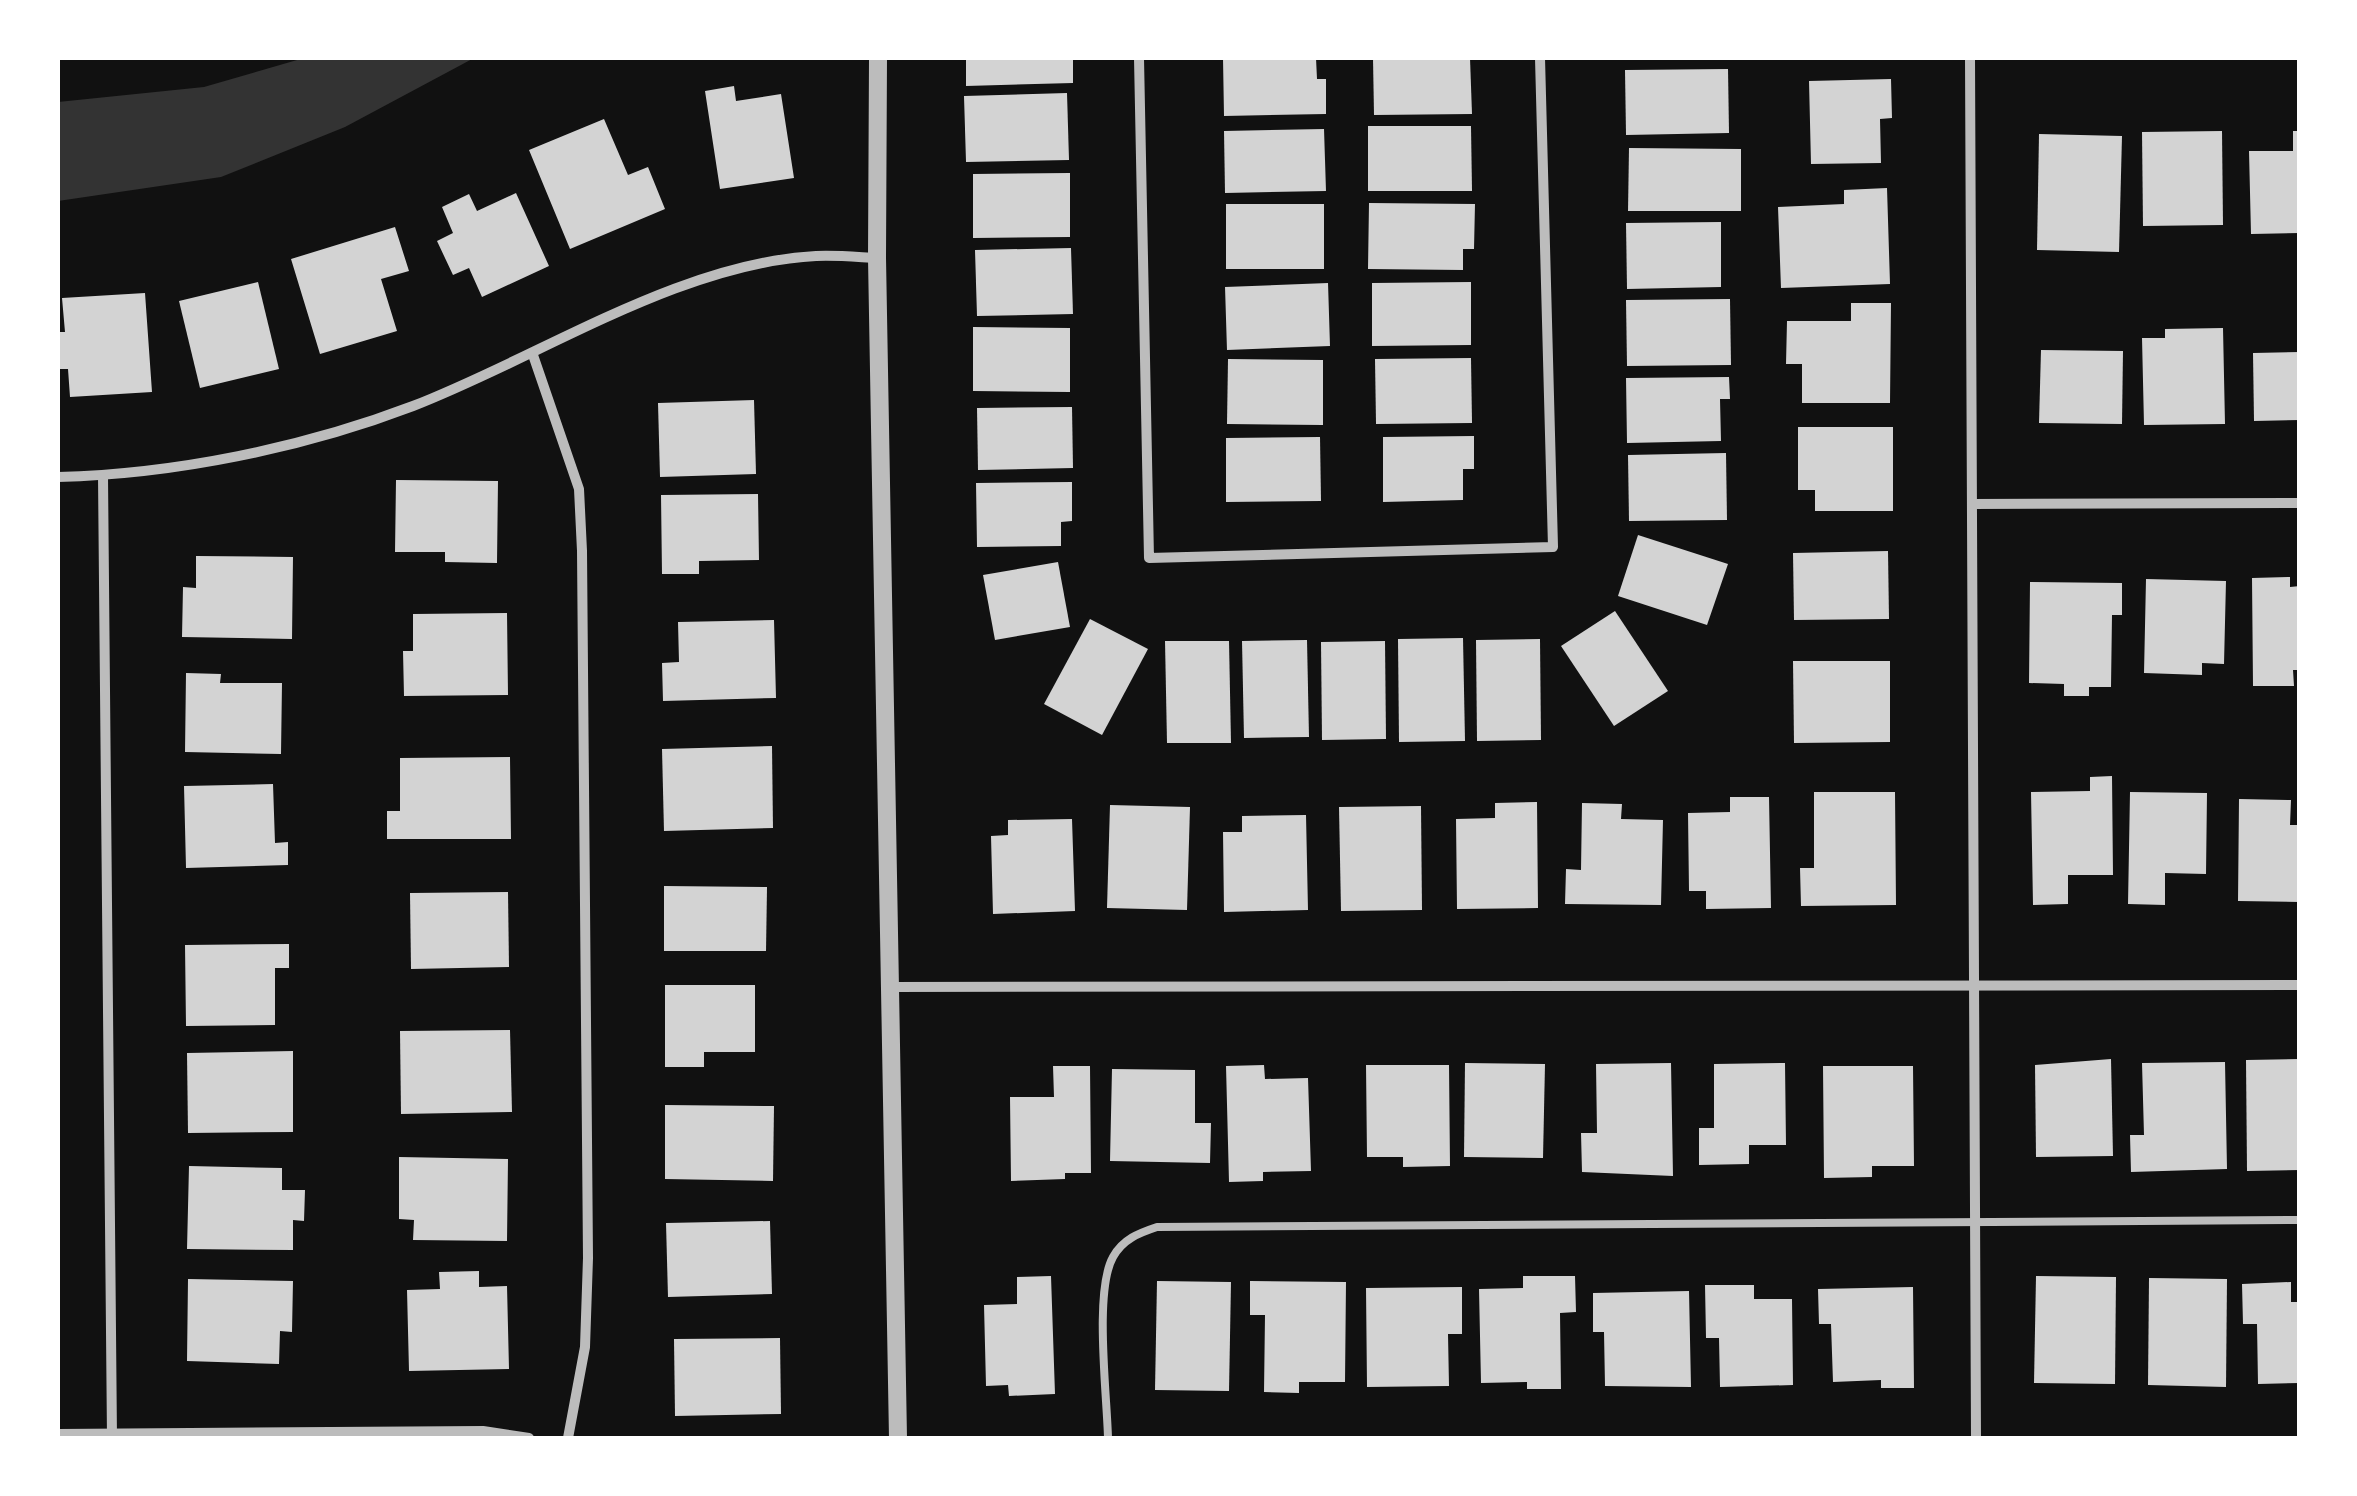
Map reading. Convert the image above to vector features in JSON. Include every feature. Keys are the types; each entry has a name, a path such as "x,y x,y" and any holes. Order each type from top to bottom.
{"street":[{"path":"878,58 877,258 898,1438"},
{"path":"1140,58 1149,558 1553,547 1540,58"},
{"path":"1970,58 1976,1438"},
{"path":"58,476 104,476 265,449 410,407 676,289 755,266 814,256 877,258"},
{"path":"533,355 578,489 582,550 588,1258 585,1347 568,1438"},
{"path":"104,476 112,1436"},
{"path":"1972,504 2300,503"},
{"path":"891,987 2300,984"},
{"path":"58,1434 482,1430 529,1438"}],"lane":[{"path":"1108,1438 1104,1280 1114,1254 1130,1237 1157,1227 2300,1220"}],"shaded area":[{"path":"304,58 474,58 345,127 221,177 58,201 58,102 204,87"}],"building":[{"path":"966,58 1073,58 1073,83 966,86"},
{"path":"1223,58 1316,58 1317,79 1326,79 1326,114 1224,116"},
{"path":"1373,58 1470,58 1472,114 1374,115"},
{"path":"1728,69 1729,133 1626,135 1625,70"},
{"path":"1891,79 1892,118 1880,119 1881,163 1811,164 1809,81"},
{"path":"734,86 736,101 781,94 794,178 720,189 705,91"},
{"path":"1067,93 1069,160 966,162 964,96"},
{"path":"604,119 628,175 648,167 665,209 570,249 529,150"},
{"path":"1368,126 1471,126 1472,191 1368,191"},
{"path":"1324,129 1326,191 1225,193 1224,131"},
{"path":"2222,131 2223,225 2143,226 2142,132"},
{"path":"2293,131 2300,131 2300,233 2251,234 2249,151 2293,151"},
{"path":"2039,134 2122,136 2119,252 2037,250"},
{"path":"1629,148 1741,149 1741,211 1628,211"},
{"path":"1070,173 1070,237 973,238 973,174"},
{"path":"1887,188 1890,284 1781,288 1778,207 1844,204 1844,190"},
{"path":"516,193 549,266 482,297 469,268 453,275 437,241 453,233 442,207 469,194 477,211"},
{"path":"1369,203 1475,204 1474,249 1463,249 1463,270 1368,269"},
{"path":"1226,204 1324,204 1324,269 1226,269"},
{"path":"1721,222 1721,287 1627,289 1626,223"},
{"path":"395,227 409,271 381,279 397,331 320,354 291,259"},
{"path":"1071,248 1073,314 977,316 975,250"},
{"path":"258,282 279,369 200,388 179,301"},
{"path":"1471,282 1471,345 1372,346 1372,283"},
{"path":"1328,283 1330,346 1227,350 1225,287"},
{"path":"145,293 152,392 70,397 68,369 58,369 58,332 65,332 62,298"},
{"path":"1730,299 1731,365 1627,366 1626,300"},
{"path":"1851,303 1891,303 1890,403 1802,403 1802,364 1786,364 1787,321 1851,321"},
{"path":"973,327 1070,328 1070,392 973,391"},
{"path":"2223,328 2225,424 2144,425 2142,338 2165,338 2165,329"},
{"path":"2041,350 2123,351 2122,424 2039,423"},
{"path":"2300,352 2300,420 2254,421 2253,353"},
{"path":"1471,358 1472,423 1376,424 1375,359"},
{"path":"1228,359 1323,360 1323,425 1227,424"},
{"path":"1729,377 1730,399 1720,399 1721,441 1627,443 1626,378"},
{"path":"754,400 756,474 660,477 658,403"},
{"path":"1072,407 1073,468 978,470 977,408"},
{"path":"1798,427 1893,427 1893,511 1815,511 1815,490 1798,490"},
{"path":"1474,436 1474,469 1463,469 1463,500 1383,502 1383,437"},
{"path":"1320,437 1321,501 1226,502 1226,438"},
{"path":"1726,453 1727,520 1629,521 1628,455"},
{"path":"396,480 498,481 497,563 445,562 445,552 395,552"},
{"path":"1072,482 1072,521 1061,522 1061,546 977,547 976,483"},
{"path":"758,494 759,560 699,561 699,574 662,574 661,495"},
{"path":"1638,535 1728,564 1707,625 1618,596"},
{"path":"1888,551 1889,619 1794,620 1793,553"},
{"path":"196,556 293,557 292,639 182,637 183,587 196,588"},
{"path":"1058,562 1070,627 995,640 983,575"},
{"path":"2290,577 2290,587 2300,586 2300,670 2293,670 2294,686 2253,686 2252,578"},
{"path":"2146,579 2226,581 2224,664 2202,663 2202,675 2144,673"},
{"path":"2030,582 2122,583 2122,615 2112,615 2111,687 2089,687 2089,696 2064,696 2064,684 2029,683"},
{"path":"1615,611 1668,691 1614,726 1561,646"},
{"path":"507,613 508,695 404,696 403,651 413,651 413,614"},
{"path":"1090,619 1148,649 1102,735 1044,704"},
{"path":"774,620 776,698 663,701 662,663 679,662 678,622"},
{"path":"1463,638 1465,741 1399,742 1398,639"},
{"path":"1540,639 1541,740 1477,741 1476,640"},
{"path":"1307,640 1309,737 1244,738 1242,641"},
{"path":"1165,641 1229,641 1231,743 1167,743"},
{"path":"1385,641 1386,739 1322,740 1321,642"},
{"path":"1793,661 1890,661 1890,742 1794,743"},
{"path":"186,673 221,674 220,683 282,683 281,754 185,752"},
{"path":"772,746 773,828 664,831 662,749"},
{"path":"510,757 511,839 387,839 387,811 400,811 400,758"},
{"path":"2112,776 2113,875 2068,875 2068,904 2033,905 2031,792 2090,791 2090,777"},
{"path":"273,784 275,843 288,842 288,865 186,868 184,786"},
{"path":"1814,792 1895,792 1896,905 1801,906 1800,868 1814,868"},
{"path":"2130,792 2207,793 2206,874 2165,873 2165,905 2128,904"},
{"path":"1730,797 1769,797 1771,908 1706,909 1706,891 1689,891 1688,813 1730,812"},
{"path":"2239,799 2291,800 2290,825 2300,825 2300,902 2238,901"},
{"path":"1537,802 1538,908 1457,909 1456,819 1495,818 1495,803"},
{"path":"1582,803 1622,804 1621,819 1663,820 1661,905 1565,904 1566,869 1581,870"},
{"path":"1110,805 1190,807 1187,910 1107,908"},
{"path":"1421,806 1422,910 1341,911 1339,807"},
{"path":"1306,815 1308,910 1224,912 1223,832 1242,832 1242,816"},
{"path":"1072,819 1075,911 993,914 991,836 1008,835 1008,820"},
{"path":"664,886 767,887 766,951 664,951"},
{"path":"508,892 509,967 411,969 410,893"},
{"path":"289,944 289,968 275,968 275,1025 186,1026 185,945"},
{"path":"665,985 755,985 755,1052 704,1052 704,1067 665,1067"},
{"path":"510,1030 512,1112 401,1114 400,1031"},
{"path":"293,1051 293,1132 188,1133 187,1053"},
{"path":"2111,1059 2113,1156 2036,1157 2035,1065"},
{"path":"2300,1059 2300,1170 2247,1171 2246,1060"},
{"path":"2225,1062 2227,1169 2131,1172 2130,1135 2144,1135 2142,1063"},
{"path":"1465,1063 1545,1064 1543,1158 1464,1157"},
{"path":"1671,1063 1673,1176 1582,1172 1581,1133 1597,1133 1596,1064"},
{"path":"1785,1063 1786,1145 1749,1145 1749,1164 1699,1165 1699,1128 1714,1128 1714,1064"},
{"path":"1264,1065 1265,1079 1308,1078 1311,1171 1263,1172 1263,1181 1229,1182 1226,1066"},
{"path":"1366,1065 1449,1065 1450,1166 1403,1167 1403,1157 1367,1157"},
{"path":"1053,1066 1090,1066 1091,1173 1065,1173 1065,1179 1011,1181 1010,1097 1054,1097"},
{"path":"1823,1066 1913,1066 1914,1166 1872,1166 1872,1177 1824,1178"},
{"path":"1112,1069 1195,1070 1195,1123 1211,1123 1210,1163 1110,1161"},
{"path":"665,1105 774,1106 773,1181 665,1179"},
{"path":"399,1157 508,1159 507,1241 413,1240 414,1220 399,1219"},
{"path":"189,1166 282,1168 282,1190 305,1190 304,1221 293,1220 293,1250 187,1249"},
{"path":"770,1221 772,1294 668,1297 666,1223"},
{"path":"479,1271 479,1287 507,1286 509,1369 409,1371 407,1290 440,1289 439,1272"},
{"path":"1051,1276 1055,1394 1009,1396 1008,1385 986,1386 984,1305 1017,1304 1017,1277"},
{"path":"1523,1276 1575,1276 1576,1312 1560,1313 1561,1389 1527,1389 1527,1382 1481,1383 1479,1289 1523,1288"},
{"path":"2036,1276 2116,1277 2115,1384 2034,1383"},
{"path":"2149,1278 2227,1279 2226,1387 2148,1385"},
{"path":"188,1279 293,1281 292,1332 280,1331 279,1364 187,1361"},
{"path":"1157,1281 1231,1282 1229,1391 1155,1390"},
{"path":"1250,1281 1346,1282 1345,1382 1299,1382 1299,1393 1264,1392 1265,1315 1250,1315"},
{"path":"2291,1282 2291,1302 2300,1302 2300,1383 2258,1384 2257,1324 2243,1324 2242,1284"},
{"path":"1705,1285 1754,1285 1754,1299 1792,1299 1793,1385 1720,1387 1719,1338 1706,1338"},
{"path":"1462,1287 1462,1334 1448,1334 1449,1386 1367,1387 1366,1288"},
{"path":"1913,1287 1914,1388 1881,1388 1881,1380 1833,1382 1831,1324 1819,1324 1818,1289"},
{"path":"1689,1291 1691,1387 1605,1386 1604,1332 1593,1332 1593,1293"},
{"path":"780,1338 781,1414 675,1416 674,1339"}]}
